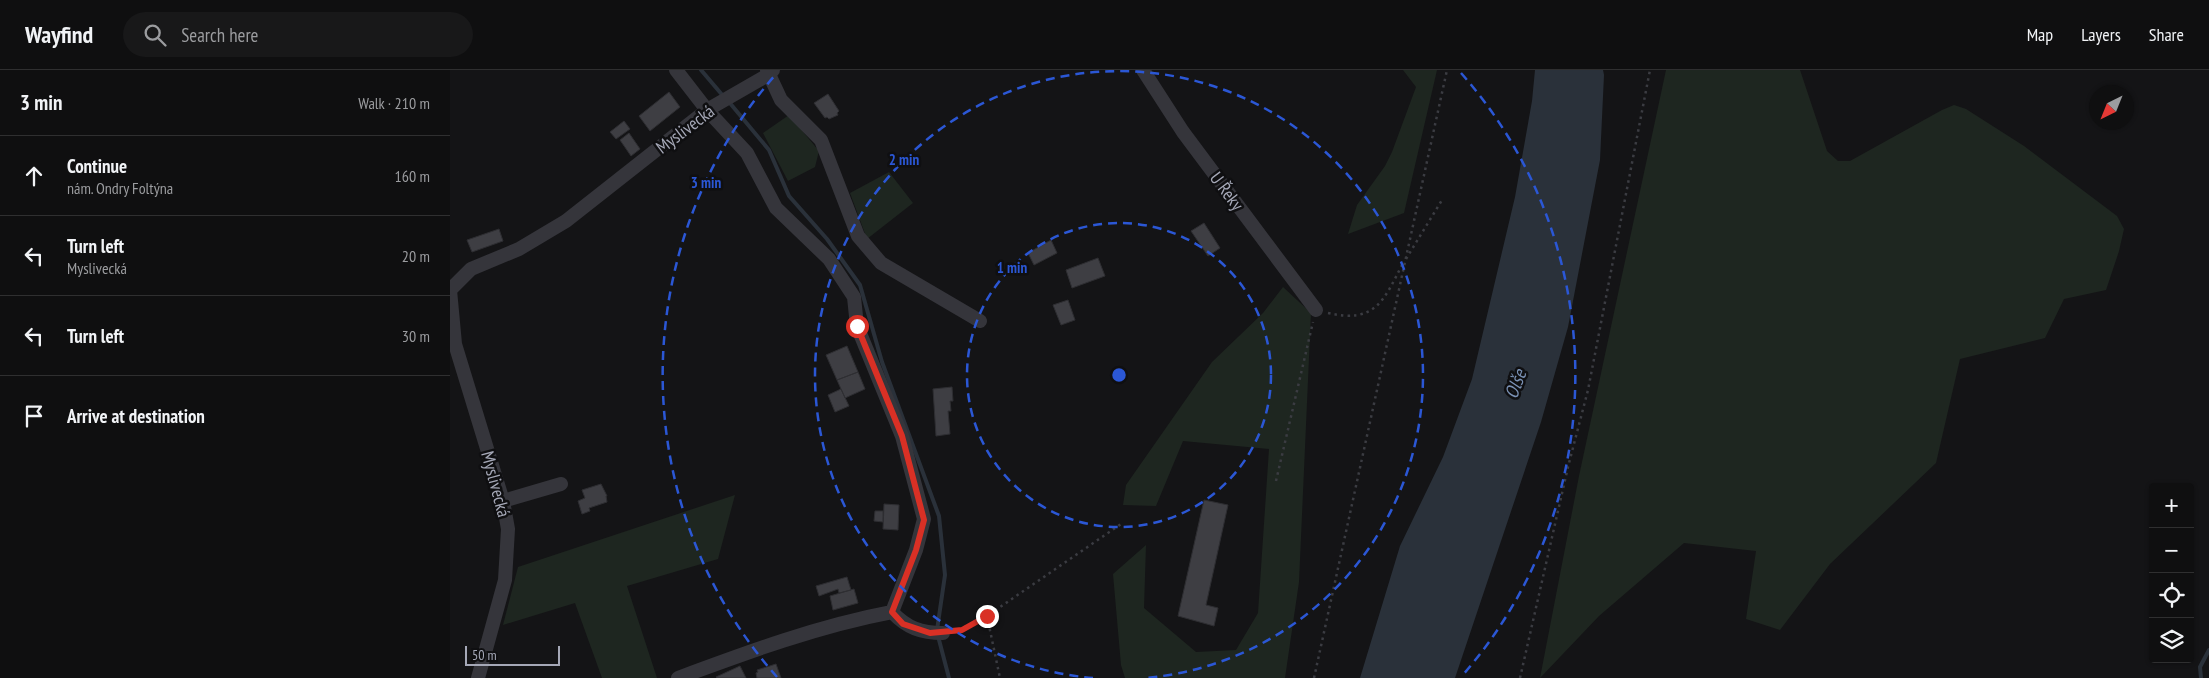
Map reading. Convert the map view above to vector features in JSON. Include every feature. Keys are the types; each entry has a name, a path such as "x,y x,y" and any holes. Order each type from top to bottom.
{"street":[{"path":"676,70 718,103 776,208 829,259 854,297 857,326 902,436 924,520 916,550 892,612"},
{"name":"U Řeky","path":"1143,70 1184,132 1316,310"},
{"path":"769,72 780,100 821,140 858,236 881,263 980,321"},
{"name":"Myslivecká","path":"478,678 505,580 508,529 503,501 455,344 450,290 471,269 519,249 566,221 718,103 769,72"},
{"path":"503,501 561,484"},
{"path":"892,612 903,624 936,633"},
{"path":"678,678 791,636 858,618 892,612"}],"path":[{"path":"1314,678 1447,70"},
{"path":"1520,678 1568,467 1588,390 1650,70"},
{"path":"1276,481 1316,310 1339,316 1357,316 1374,310 1386,296 1404,261 1442,200"},
{"path":"936,633 962,630 987,616 1121,524"},
{"path":"987,616 1000,678"}],"shaded area":[{"path":"1403,70 1437,70 1404,213 1348,234 1357,205 1385,166 1392,152 1416,87"},
{"path":"1666,70 1800,70 1827,151 1838,161 1850,161 1954,105 1966,109 2024,146 2117,216 2124,229 2106,290 2064,299 2045,338 1960,359 1936,463 1830,564 1780,630 1746,619 1756,551 1684,543 1599,616 1540,678 1579,476"},
{"path":"789,115 819,151 815,167 788,181 763,133"},
{"path":"889,172 913,203 867,239 850,193"},
{"path":"1283,287 1311,313 1299,582 1285,678 1125,678 1121,665 1113,574 1146,545 1144,608 1196,652 1236,650 1258,613 1269,449 1183,441 1156,506 1123,505 1126,485 1212,362 1263,313"},
{"path":"735,495 718,559 627,586 657,678 602,678 575,603 503,625 518,567"}],"water":[{"name":"Olše","path":"1535,70 1603,70 1604,75 1600,160 1568,327 1541,422 1455,678 1360,678 1400,546 1443,457 1472,379 1515,197 1532,101"}],"building":[{"path":"669,92 680,107 650,131 639,116"},
{"path":"828,94 839,111 838,115 829,119 825,118 814,103"},
{"path":"624,121 630,129 616,139 610,132"},
{"path":"629,133 640,149 631,156 620,140"},
{"path":"1204,223 1220,248 1208,256 1191,231"},
{"path":"499,229 503,241 472,252 467,240"},
{"path":"1051,240 1057,253 1034,265 1028,253"},
{"path":"1098,258 1105,276 1072,288 1066,270"},
{"path":"1068,300 1075,320 1061,325 1053,305"},
{"path":"847,346 858,372 837,380 826,355"},
{"path":"858,372 865,389 845,398 837,380"},
{"path":"952,387 953,401 950,401 951,411 948,411 950,434 936,436 933,389"},
{"path":"841,389 849,406 835,412 828,395"},
{"path":"601,484 607,496 607,502 589,508 590,511 582,514 578,501 585,498 582,490"},
{"path":"1204,500 1228,505 1206,605 1218,608 1214,626 1178,616"},
{"path":"884,504 899,505 898,530 883,529"},
{"path":"875,511 883,511 883,522 874,521"},
{"path":"847,577 851,590 839,593 838,589 819,596 816,586"},
{"path":"854,589 858,603 833,610 830,596"},
{"path":"776,664 781,678 757,678 757,670"},
{"path":"740,666 746,678 716,677"}],"waterway":[{"path":"701,70 724,97"},
{"path":"729,102 769,150 789,196 827,239 860,285 882,362 939,516 945,575 937,630"},
{"path":"938,636 949,678"},
{"path":"2201,678 2200,667 2209,650"}],"route":[{"path":"857,326 902,436 924,520 916,550 892,612 903,624 930,633 962,630 987,616"}]}
